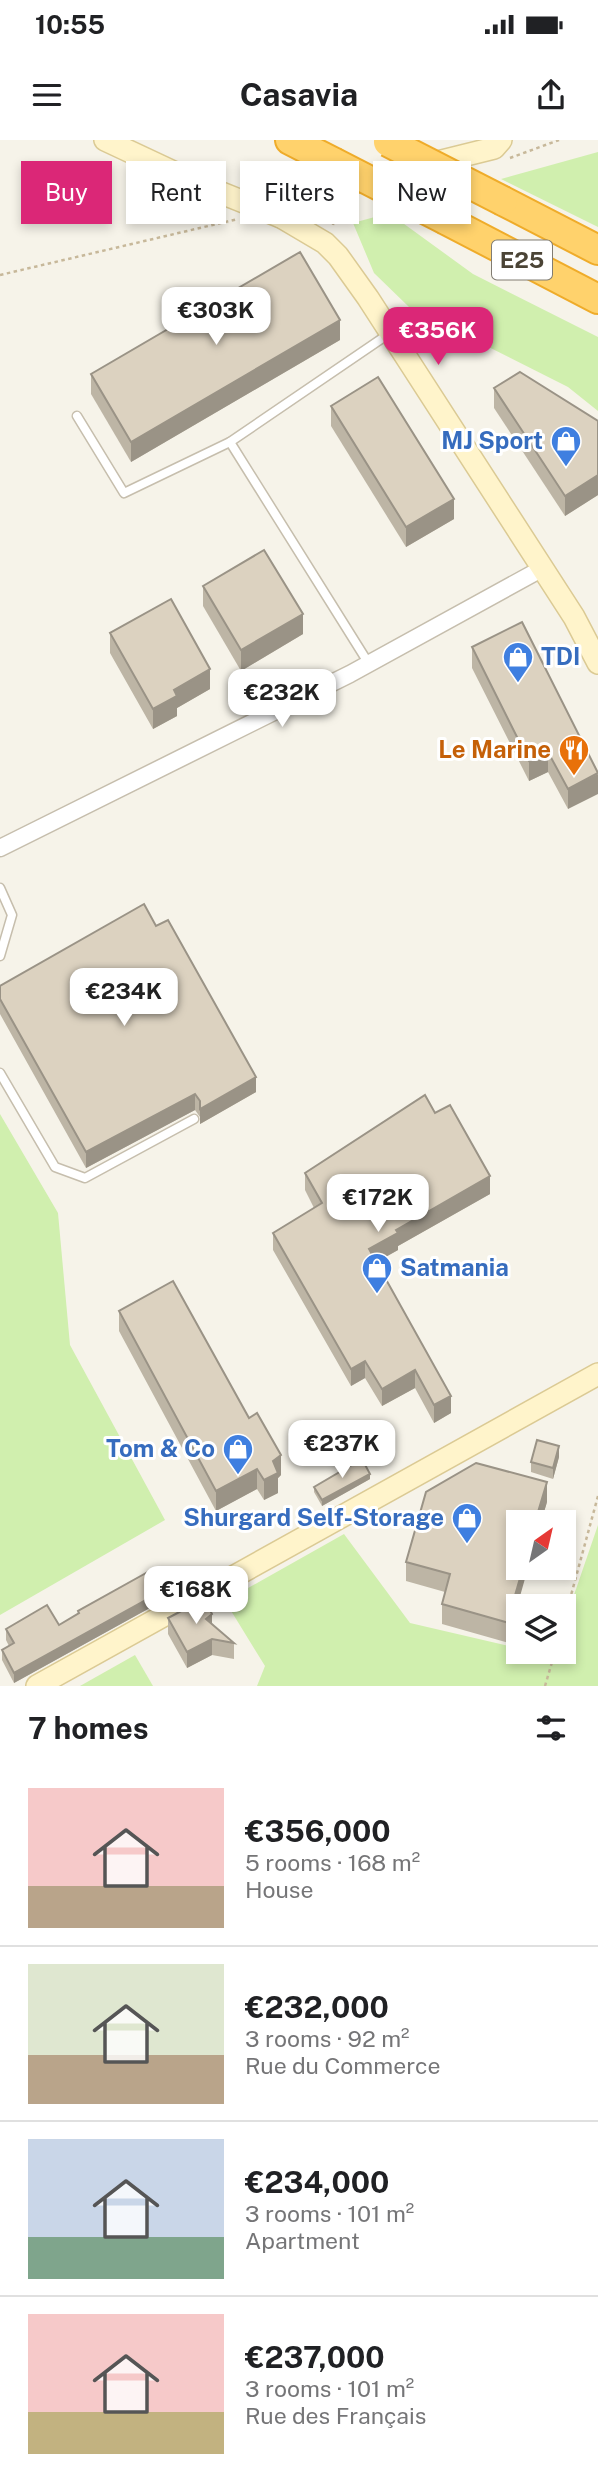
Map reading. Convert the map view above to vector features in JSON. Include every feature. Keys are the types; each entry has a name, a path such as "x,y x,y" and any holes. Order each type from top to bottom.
{"highway":[{"name":"E25","path":"290,140 598,299"},
{"name":"E25","path":"386,141 598,250"}],"street":[{"path":"105,140 240,200"},
{"path":"359,182 494,148 505,150"},
{"path":"293,224 325,243 338,256 543,568 598,663"},
{"path":"0,848 369,664 543,568"},
{"path":"37,1686 598,1374"}],"lane":[{"path":"77,416 124,494 230,442 390,332"},
{"path":"230,442 369,664"},
{"path":"0,888 12,915 0,956"},
{"path":"0,1073 55,1167 85,1178 194,1119"}],"path":[{"path":"505,150 559,140"},
{"path":"0,275 201,228"},
{"path":"571,1594 598,1496"},
{"path":"545,1686 551,1664"}],"green space":[{"path":"598,152 598,227 501,179"},
{"path":"373,217 373,224 404,224 473,274 598,337 598,411 568,387 409,307 374,273 353,224 359,224 359,221"},
{"path":"0,1114 58,1213 70,1345 165,1520 0,1615"},
{"path":"598,1525 598,1686 257,1686 265,1666 225,1601 344,1534 410,1623 506,1645 506,1664 576,1664 574,1594"},
{"path":"135,1655 153,1686 80,1686"}],"building":[{"path":"300,252 340,320 131,442 91,374"},
{"name":"MJ Sport","path":"520,372 598,421 598,475 565,496 494,388"},
{"path":"378,377 454,499 406,527 331,406"},
{"path":"264,550 303,614 241,650 203,586"},
{"path":"171,599 210,669 174,690 177,696 153,709 110,633"},
{"path":"522,622 598,773 568,789 548,752 529,761 472,647"},
{"path":"144,904 156,926 168,920 256,1077 200,1109 200,1101 195,1094 86,1152 0,999 0,986"},
{"path":"425,1095 435,1113 450,1105 490,1176 396,1230 398,1233 369,1249 451,1396 434,1405 415,1370 382,1389 365,1361 351,1369 273,1233 322,1203 305,1173"},
{"path":"173,1281 249,1418 257,1413 281,1455 273,1461 278,1473 264,1480 257,1469 216,1491 119,1311"},
{"path":"537,1440 559,1446 553,1468 531,1462"},
{"path":"362,1459 370,1474 322,1500 314,1487"},
{"name":"Shurgard Self-Storage","path":"476,1463 547,1482 539,1510 506,1510 506,1580 519,1580 515,1594 506,1594 506,1622 442,1604 450,1574 406,1562 426,1492"},
{"path":"155,1568 166,1589 14,1673 2,1650 14,1643 6,1629 47,1605 59,1625 79,1613 78,1611"},
{"path":"204,1599 212,1614 206,1619 234,1643 212,1639 187,1652 168,1618"}],"place":[{"name":"MJ Sport","path":"566,468"},
{"name":"TDI","path":"518,684"},
{"name":"Le Marine","path":"574,777"},
{"name":"Satmania","path":"377,1295"},
{"name":"Tom & Co","path":"238,1476"},
{"name":"Shurgard Self-Storage","path":"467,1545"}]}
